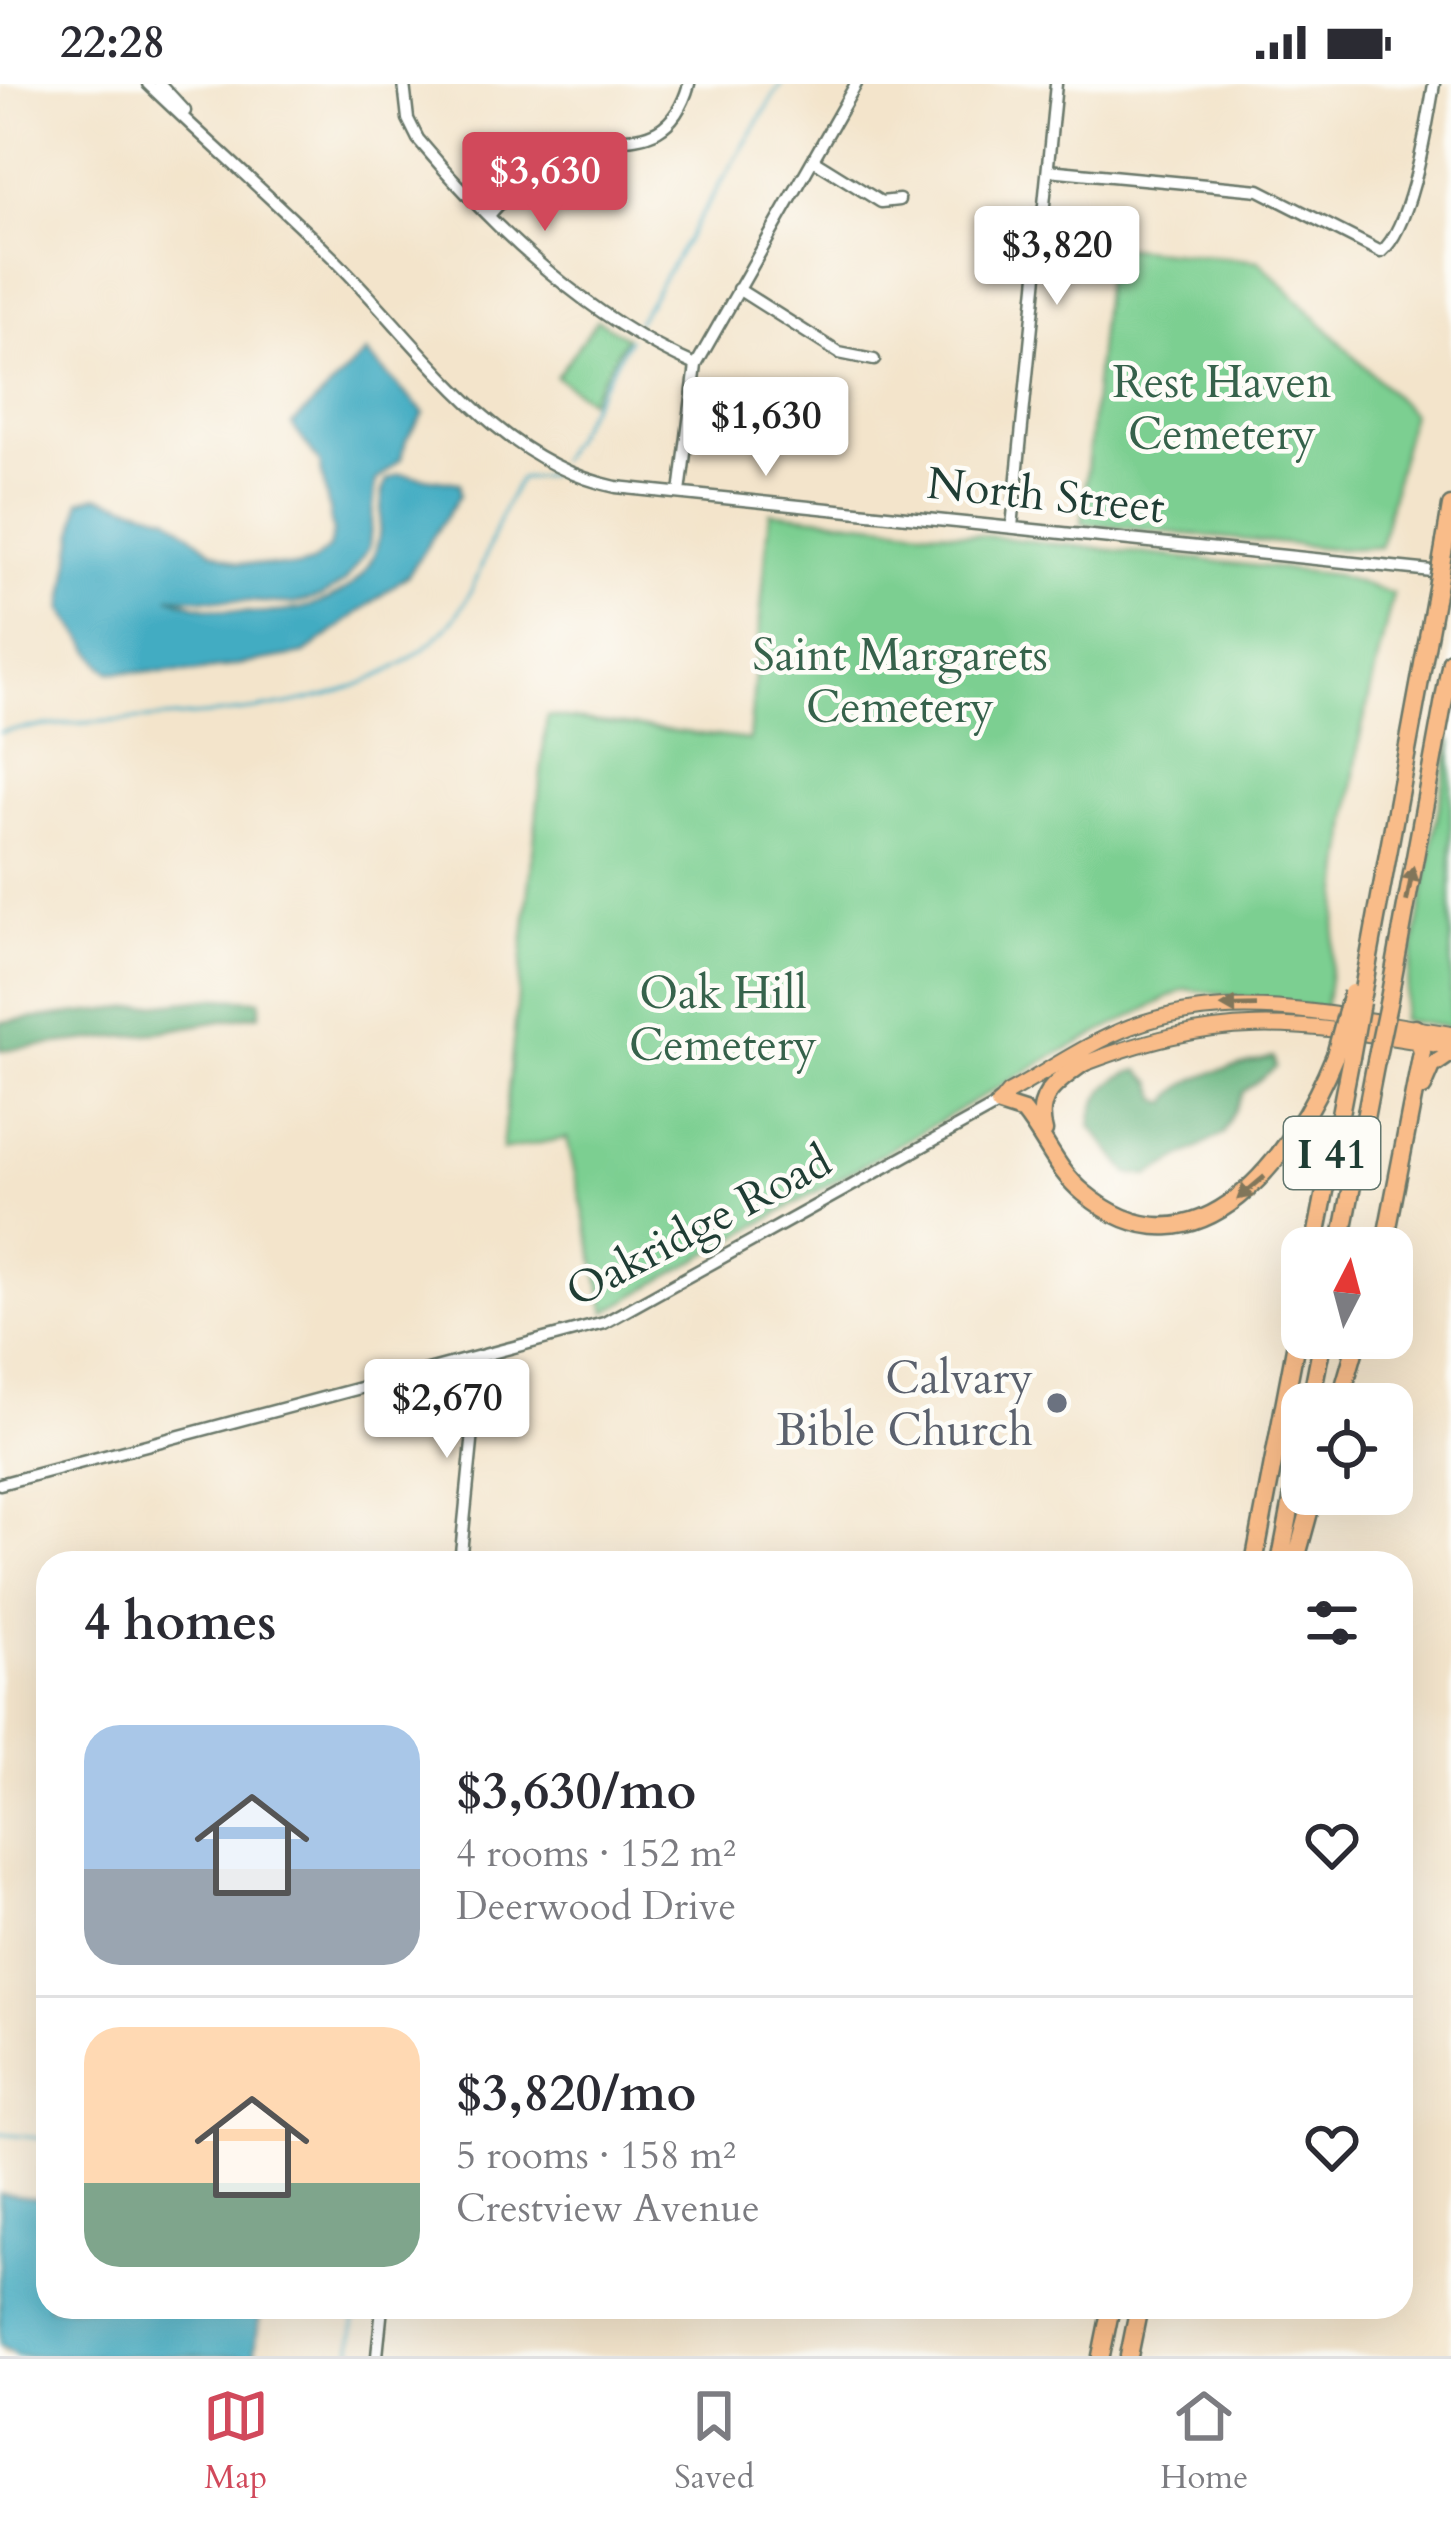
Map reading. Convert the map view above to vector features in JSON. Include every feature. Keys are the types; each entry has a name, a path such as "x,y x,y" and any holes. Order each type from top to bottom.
{"highway":[{"name":"I 41","path":"1317,1227 1343,1056 1394,833 1451,506"},
{"name":"I 41","path":"1344,1227 1451,661"},
{"path":"1389,1227 1400,1186 1418,1035"},
{"path":"1400,1186 1408,1173 1426,1074 1451,1050"},
{"path":"999,1104 1024,1112 1066,1174 1099,1204 1134,1219 1182,1222 1218,1211 1245,1195 1282,1157 1343,1056"},
{"path":"1066,1174 1043,1130 1040,1109 1049,1089 1083,1064"},
{"path":"1256,1551 1293,1359"},
{"path":"1282,1551 1289,1515"},
{"path":"1297,1551 1308,1515"},
{"path":"1101,2356 1109,2319"},
{"path":"1129,2356 1136,2319"}],"main road":[{"path":"999,1104 1008,1094 1106,1037 1204,1008 1273,1006 1418,1035 1451,1050"},
{"path":"999,1104 1083,1064 1174,1032 1251,1023 1451,1034"}],"street":[{"name":"North Street","path":"148,84 511,440 550,465 594,482 1451,573"},
{"name":"North Street","path":"160,84 197,128"},
{"path":"404,84 408,118 418,139 491,213 582,298 697,364"},
{"path":"491,213 555,153 654,133 678,111 689,84"},
{"path":"680,493 697,364 856,84"},
{"path":"1012,527 1057,84"},
{"path":"1048,170 1259,190 1381,252 1393,238 1412,182 1434,84"},
{"path":"815,161 885,204 899,200"},
{"path":"738,289 839,353 874,360"},
{"name":"Oakridge Road","path":"0,1484 475,1359 628,1313 999,1104"},
{"path":"461,1551 477,1392 475,1359"},
{"path":"377,2356 381,2319"}],"green space":[{"name":"Rest Haven Cemetery","path":"1108,246 1259,261 1411,413 1380,547 1339,549 1082,524"},
{"path":"597,320 626,337 589,400 556,377"},
{"name":"Oak Hill Cemetery","path":"770,512 1336,575 1393,594 1359,741 1325,1010 1186,989 1053,1056 606,1312 567,1138 502,1150 547,716 749,740"},
{"path":"1451,739 1451,1028 1401,1020"},
{"path":"216,998 260,1000 260,1014 147,1034 0,1050 0,1022"},
{"path":"1273,1057 1276,1067 1243,1092 1223,1134 1148,1176 1128,1173 1091,1126 1100,1097 1112,1082 1129,1073 1139,1070 1154,1083 1159,1100 1168,1103 1201,1077"}],"water":[{"path":"366,353 424,413 406,440 401,459 376,481 369,548 345,582 323,596 294,604 169,597 253,613 313,605 339,594 360,576 375,552 387,480 400,474 459,483 460,495 408,575 304,654 195,672 110,672 103,667 63,610 80,501 97,496 168,516 212,551 238,563 297,567 312,563 329,548 333,532 320,463 292,425"},
{"path":"0,2194 36,2198 36,2319 259,2319 254,2356 17,2356 0,2346"}],"waterway":[{"path":"637,322 781,84"},
{"path":"558,461 629,339"},
{"path":"0,732 237,712 355,686 405,662 447,627 469,594 520,479 550,475"},
{"path":"0,2134 36,2138"},
{"path":"351,2356 355,2319"}],"place":[{"name":"Calvary Bible Church","path":"1057,1403"}],"park label":[{"name":"Saint Margarets Cemetery","path":"900,680"}]}
